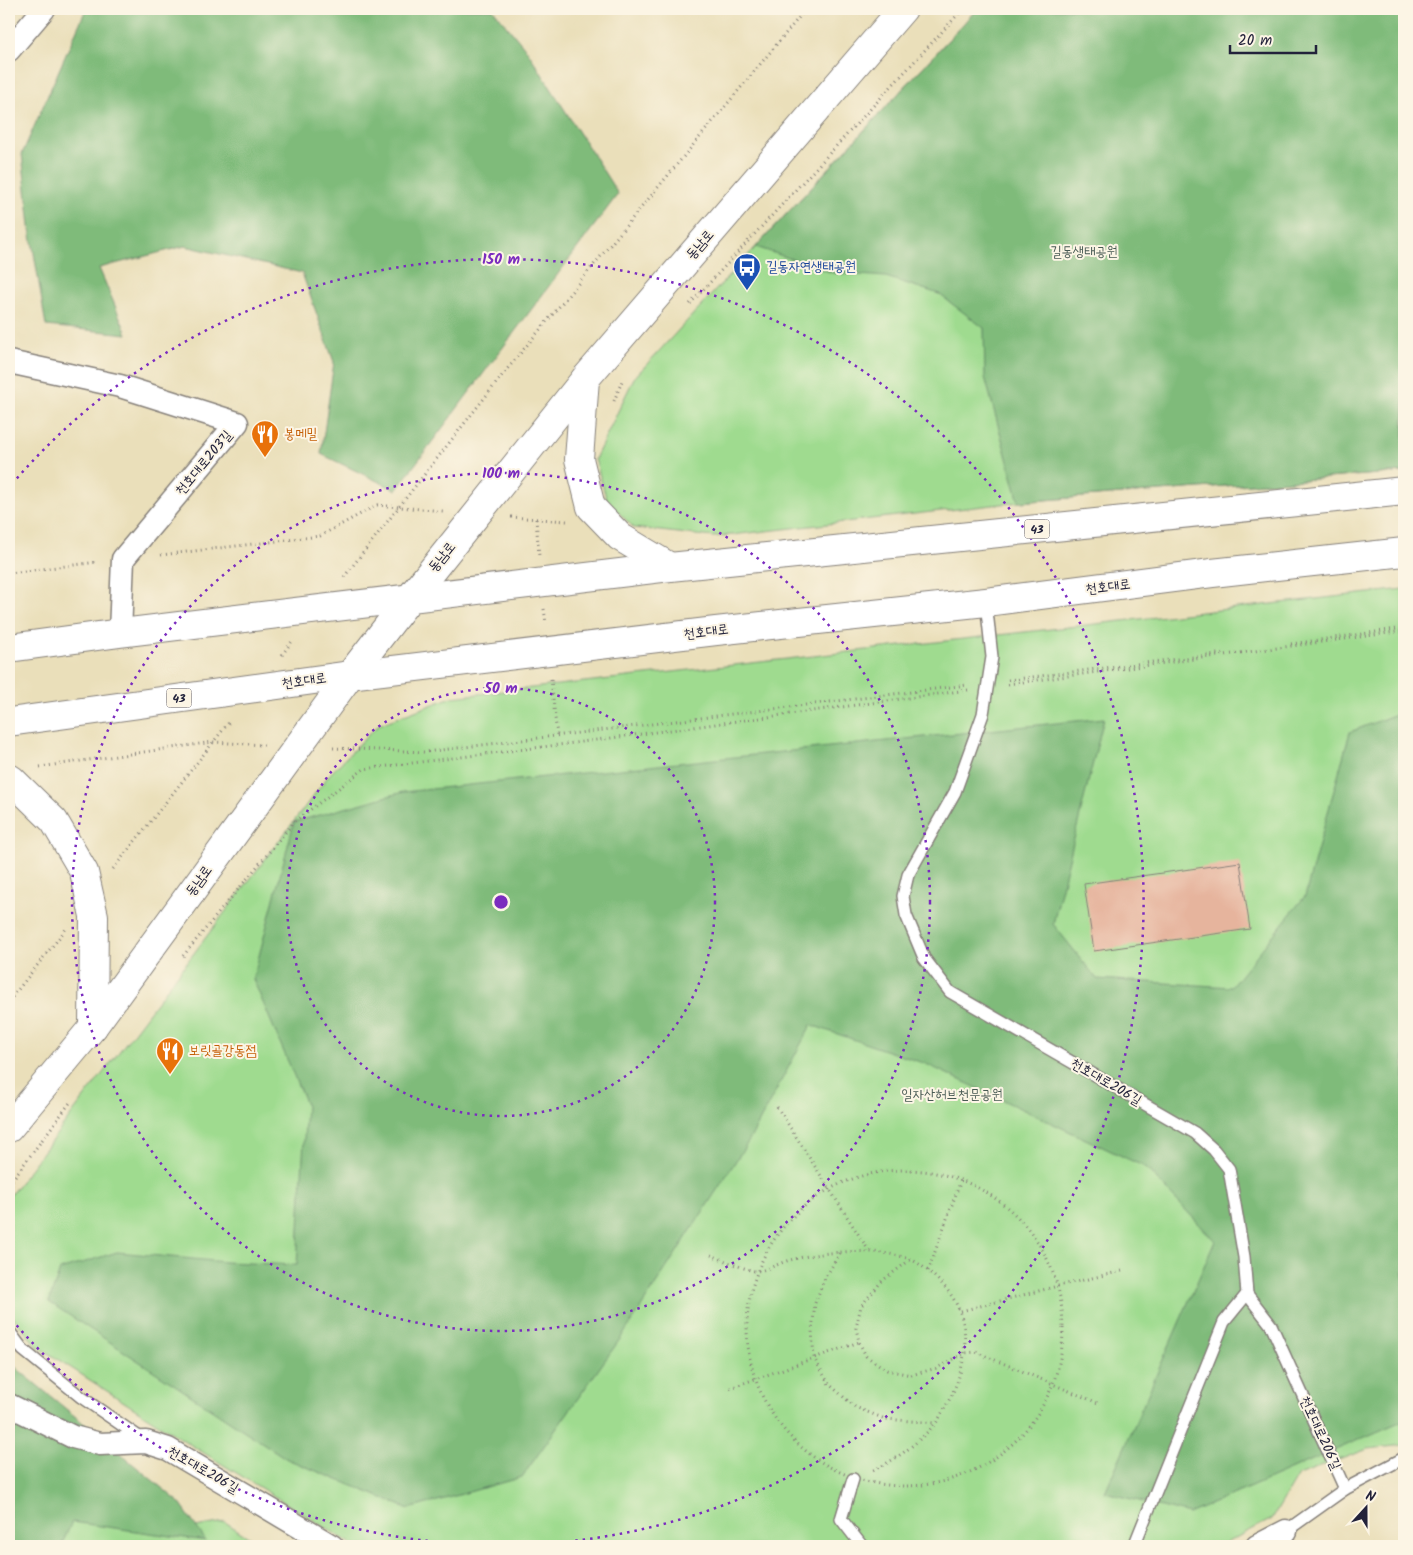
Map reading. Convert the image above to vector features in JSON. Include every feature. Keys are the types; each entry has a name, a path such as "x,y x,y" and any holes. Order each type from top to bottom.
{"main road":[{"name":"동남로","path":"9,1128 92,1027 350,675 409,599 585,379 904,9"},
{"path":"585,379 579,459 591,507 620,537 670,567"},
{"name":"43","path":"9,648 670,567 1404,491"},
{"name":"천호대로","path":"9,722 350,675 1404,552"},
{"path":"9,778 54,821 84,872 94,916 92,1027"}],"street":[{"path":"9,50 44,9"},
{"name":"천호대로203길","path":"9,362 120,386 238,423 123,559"},
{"path":"120,633 123,559"},
{"name":"천호대로206길","path":"9,1405 73,1437 100,1444 146,1442 168,1449 332,1546"},
{"path":"1257,1546 1284,1539"}],"lane":[{"name":"천호대로206길","path":"986,602 992,657 983,714 955,792 908,875 903,896 906,915 924,958 950,992 1195,1133 1214,1150 1229,1169 1244,1256 1247,1294 1270,1325 1345,1489"},
{"path":"1134,1546 1224,1322 1247,1294"},
{"path":"9,1331 24,1350 80,1397 146,1442"},
{"path":"1284,1539 1345,1489 1404,1458"},
{"path":"856,1477 841,1520 862,1546"}],"path":[{"path":"9,1001 504,373 806,9"},
{"path":"686,308 963,9"},
{"path":"611,407 626,374"},
{"path":"9,572 320,536 377,505 566,522 591,507"},
{"path":"180,959 294,822 364,769 1404,630"},
{"path":"427,761 425,752 988,685"},
{"path":"38,767 213,742"},
{"path":"9,1184 74,1098"},
{"path":"777,1106 869,1251"},
{"path":"895,1170 929,1172 962,1180 994,1198 1022,1222 1044,1252 1058,1286 1064,1319 1062,1353 1054,1385 1030,1427 994,1460 950,1481 901,1487 856,1477 820,1463 792,1440 770,1412 754,1380 746,1343 747,1307 756,1272 768,1246 785,1223 806,1204 829,1189 861,1176 895,1170"},
{"path":"928,1271 962,1180"},
{"path":"711,1255 756,1272 811,1255 869,1251 910,1260 928,1271 950,1292 961,1311 965,1334 964,1353 956,1388 937,1423 912,1446 882,1466 867,1472"},
{"path":"840,1253 824,1280 815,1303 812,1331 814,1358 829,1384 855,1407 885,1419 937,1423"},
{"path":"910,1260 882,1281 862,1306 856,1328 859,1342 866,1356 887,1370 911,1375 936,1368 964,1353 976,1352 1098,1403"},
{"path":"961,1311 1122,1271"},
{"path":"730,1388 859,1342"}],"green space":[{"path":"86,9 493,9 528,52 618,194 396,490 321,454 334,362 302,273 185,246 99,268 127,334 46,326 31,235 22,154"},
{"name":"길동생태공원","path":"977,9 1404,9 1404,472 1019,502 714,537 634,528 607,501 595,459 634,378"},
{"name":"길동생태공원","path":"977,9 1404,9 1404,472 1019,502 985,377 984,328 939,294 886,277 833,273 756,247"},
{"name":"일자산허브천문공원","path":"1404,589 1404,1445 1368,1449 1298,1475 1272,1519 1220,1546 355,1546 191,1445 37,1346 9,1312 9,1197 329,775 378,725 452,697"},
{"path":"1404,711 1404,1420 1189,1514 1105,1492 1215,1241 1145,1167 926,1064 811,1025 750,1139 625,1332 522,1477 409,1509 287,1459 49,1302 60,1270 117,1252 225,1262 297,1265 306,1104 253,979 294,822 403,792 1104,718 1053,924 1097,979 1231,987 1305,896 1350,732"},
{"path":"9,1362 179,1502 206,1541 72,1522 61,1546 9,1546"},
{"path":"63,1489 160,1533 225,1522 262,1546 30,1546"}],"building":[{"path":"1240,862 1250,929 1094,951 1084,884"}],"place":[{"name":"길동자연생태공원","path":"747,291"},
{"name":"봉메밀","path":"265,458"},
{"name":"보릿골강동점","path":"170,1075"}]}
